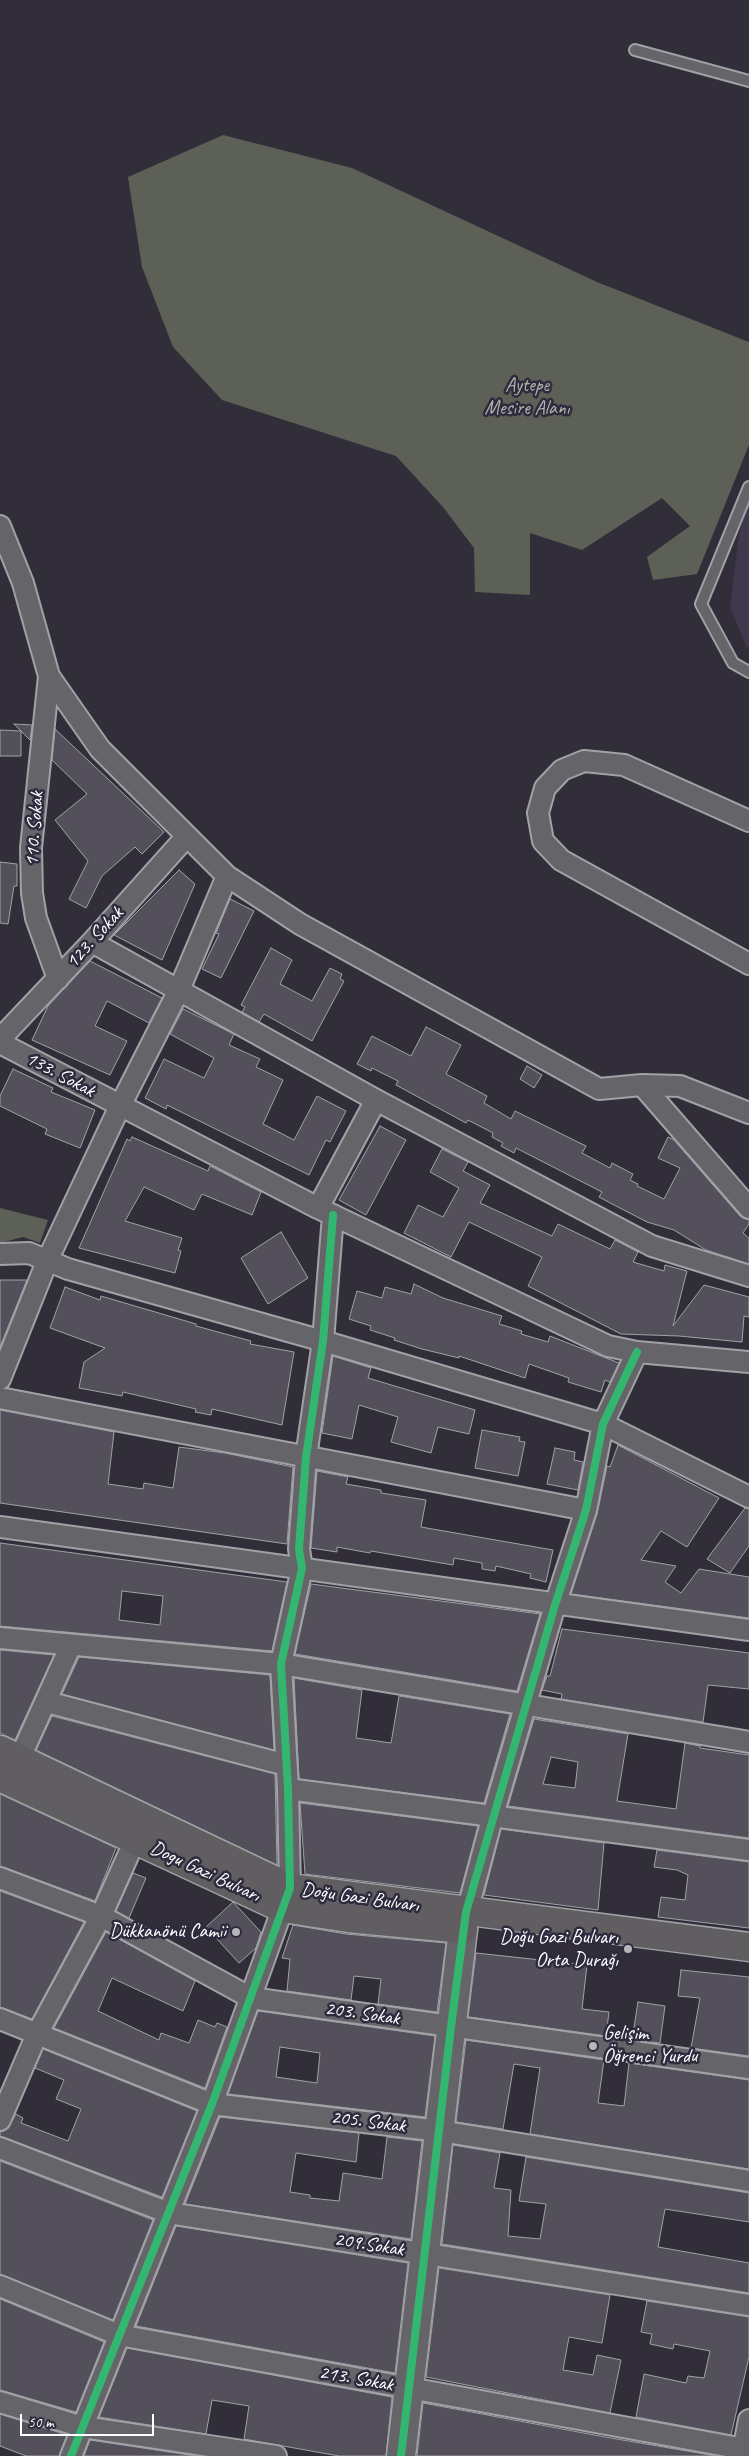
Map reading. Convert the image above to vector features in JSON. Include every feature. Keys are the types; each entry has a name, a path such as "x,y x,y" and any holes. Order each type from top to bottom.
{"main road":[{"name":"Dogu Gazi Bulvarı","path":"7,1767 135,1840 286,1898"},
{"name":"Doğu Gazi Bulvarı","path":"7,1767 286,1898 465,1921 749,1947"},
{"path":"465,1921 749,1962"}],"street":[{"path":"0,526 23,583 48,676 100,749 227,876 300,924 600,1090 642,1085 680,1086 749,1113"},
{"name":"110. Sokak","path":"48,676 31,848 32,893 36,918 58,979"},
{"path":"749,821 624,765 584,761 562,770 545,788 538,813 544,841 561,860 749,964"},
{"name":"123. Sokak","path":"0,1039 58,979 187,836"},
{"path":"0,1378 48,1259 120,1106 179,990 227,876"},
{"path":"92,942 376,1100 652,1246 749,1276"},
{"name":"133. Sokak","path":"0,1043 326,1211 608,1346 637,1352 749,1362"},
{"path":"642,1085 749,1208"},
{"path":"71,2456 212,2104 286,1898 288,1789 281,1664 302,1568 299,1548 306,1457 323,1341 326,1211 376,1100"},
{"path":"0,1254 29,1253 48,1259 68,1269 323,1341 603,1424 749,1497"},
{"path":"401,2456 465,1921 493,1815 555,1604 586,1510 603,1424 637,1352"},
{"path":"0,1398 586,1510"},
{"path":"0,1527 749,1630"},
{"path":"0,1638 281,1664 749,1742"},
{"path":"7,1767 47,1702 71,1645"},
{"path":"47,1702 286,1765"},
{"path":"288,1789 749,1850"},
{"path":"0,2120 37,2034 101,1916 135,1840"},
{"name":"203. Sokak","path":"0,1878 101,1916 251,1998 749,2068"},
{"name":"205. Sokak","path":"0,2020 212,2104 440,2131 749,2181"},
{"name":"209.Sokak","path":"0,2148 169,2213 749,2305"},
{"name":"213. Sokak","path":"0,2286 119,2336 745,2452"},
{"path":"0,2402 83,2427 276,2456"},
{"path":"745,2452 749,2420"}],"lane":[{"path":"635,50 749,81"},
{"path":"749,487 701,604 734,663 749,672"}],"shaded area":[{"path":"749,499 749,648 746,646 730,607 739,534"}],"green space":[{"name":"Aytepe Mesire Alanı","path":"223,135 352,168 597,282 749,342 749,445 697,574 653,580 647,557 690,526 662,498 582,550 530,533 530,595 475,592 474,548 443,507 396,456 222,400 173,347 142,267 128,177"},
{"path":"0,1208 48,1220 40,1243 23,1237 0,1243"}],"building":[{"path":"14,724 32,725 30,740 21,731"},
{"path":"55,729 164,832 142,854 135,847 102,876 86,908 69,899 88,861 55,820 87,794 52,760"},
{"path":"0,730 21,731 21,756 0,756"},
{"path":"0,862 17,864 17,886 14,886 8,924 0,923"},
{"path":"179,870 195,884 162,960 114,935"},
{"path":"230,899 254,911 221,978 202,969 219,934 216,933"},
{"path":"271,948 292,960 280,984 312,1001 330,968 342,974 340,979 344,981 312,1041 264,1014 259,1022 242,1012 245,1007 241,1005"},
{"path":"90,961 162,998 149,1023 107,1001 95,1026 127,1041 110,1075 32,1040 48,1006"},
{"path":"183,1009 234,1034 229,1045 260,1059 256,1067 283,1080 263,1124 294,1140 317,1096 346,1111 330,1142 326,1140 309,1175 167,1105 166,1109 145,1098 164,1059 204,1078 214,1058 170,1034"},
{"path":"426,1027 461,1045 446,1074 487,1096 484,1103 511,1119 515,1111 586,1146 582,1153 610,1168 612,1163 633,1174 630,1180 638,1184 637,1186 664,1199 680,1168 658,1158 668,1137 674,1140 740,1216 749,1220 749,1224 743,1233 749,1238 749,1264 706,1250 674,1230 647,1222 599,1197 602,1192 516,1148 514,1153 501,1146 503,1143 492,1137 493,1133 468,1120 466,1123 396,1085 398,1081 372,1068 371,1071 357,1064 372,1036 411,1056"},
{"path":"527,1066 542,1075 534,1088 520,1079"},
{"path":"13,1069 53,1088 51,1092 95,1110 80,1148 45,1134 47,1129 0,1106 0,1096"},
{"path":"380,1126 406,1140 366,1215 339,1200"},
{"path":"132,1137 208,1171 210,1166 261,1192 252,1215 202,1194 194,1210 144,1187 125,1221 182,1238 178,1250 181,1251 175,1273 79,1248 127,1139 130,1141"},
{"path":"442,1149 468,1162 463,1171 490,1185 480,1203 552,1236 558,1224 610,1249 615,1240 638,1252 633,1262 664,1271 665,1265 687,1271 673,1326 704,1285 749,1297 749,1317 744,1316 742,1342 679,1336 621,1334 528,1286 542,1257 469,1222 451,1257 404,1233 418,1205 443,1217 459,1188 430,1172"},
{"path":"281,1232 308,1278 268,1304 241,1258"},
{"path":"0,1280 27,1280 0,1347"},
{"path":"414,1284 443,1298 502,1316 499,1324 522,1331 521,1334 548,1342 550,1336 619,1363 610,1382 605,1380 601,1392 568,1382 569,1378 529,1364 525,1378 459,1356 459,1358 422,1349 394,1340 395,1338 370,1330 371,1326 349,1319 357,1291 382,1298 385,1287 411,1294"},
{"path":"65,1287 100,1300 101,1296 196,1324 196,1326 251,1341 250,1344 294,1352 282,1425 212,1409 211,1415 195,1412 196,1409 123,1392 122,1396 79,1388 84,1362 105,1348 50,1328"},
{"path":"333,1356 371,1368 368,1378 475,1410 469,1434 438,1427 431,1453 391,1442 398,1417 359,1405 352,1439 322,1433"},
{"path":"0,1410 114,1432 108,1484 143,1489 144,1483 173,1488 179,1447 225,1453 293,1467 287,1544 0,1503"},
{"path":"482,1430 520,1437 519,1441 525,1442 518,1476 475,1468"},
{"path":"618,1445 719,1498 687,1547 661,1531 641,1560 676,1566 665,1582 681,1593 699,1569 749,1577 749,1618 571,1594 597,1514 607,1466 610,1467"},
{"path":"555,1448 575,1452 574,1460 583,1462 578,1490 547,1484"},
{"path":"317,1471 348,1477 346,1484 381,1490 381,1493 426,1500 421,1527 553,1550 546,1582 530,1578 531,1574 496,1566 495,1571 482,1569 482,1563 454,1558 453,1565 371,1551 370,1553 337,1547 337,1552 311,1548"},
{"path":"745,1508 749,1509 749,1546 730,1573 707,1559"},
{"path":"0,1543 287,1582 272,1651 0,1626","holes":["122,1591 163,1596 160,1625 119,1620"]},
{"path":"311,1584 540,1614 517,1691 295,1654"},
{"path":"562,1629 749,1653 749,1689 708,1685 703,1722 561,1699 562,1694 542,1690 547,1676 550,1676"},
{"path":"0,1650 54,1655 15,1740 0,1733"},
{"path":"79,1657 270,1675 274,1750 62,1694"},
{"path":"294,1678 362,1690 356,1738 391,1743 399,1696 510,1714 484,1803 299,1779"},
{"path":"52,1716 275,1774 277,1865 36,1750"},
{"path":"534,1719 628,1734 617,1801 676,1809 685,1743 700,1746 700,1748 749,1755 749,1838 508,1806","holes":["551,1757 578,1762 575,1788 543,1784"]},
{"path":"0,1794 116,1848 95,1901 0,1866"},
{"path":"300,1803 478,1826 460,1893 305,1874"},
{"path":"501,1829 604,1843 598,1910 484,1895"},
{"path":"657,1850 749,1862 749,1928 658,1917 661,1897 685,1900 688,1875 677,1870 654,1867"},
{"path":"133,1873 146,1878 129,1918 116,1911"},
{"path":"0,1891 84,1922 32,2019 0,2007"},
{"name":"Dükkanönü Camii","path":"233,1902 261,1932 256,1948 239,1963 206,1927"},
{"path":"293,1925 346,1934 446,1943 437,2012 378,2004 381,1979 354,1976 351,2000 287,1991 290,1959 282,1958"},
{"path":"106,1932 195,1981 183,2011 112,1978 98,2011 159,2040 161,2033 189,2043 198,2020 215,2027 217,2023 227,2027 205,2088 54,2028"},
{"path":"476,1953 587,1965 582,2009 609,2012 606,2036 468,2017"},
{"path":"681,1970 749,1977 749,2056 691,2048 700,1998 678,1996"},
{"path":"638,2002 665,2006 660,2043 632,2040"},
{"path":"258,2011 435,2036 425,2117 228,2094","holes":["280,2047 320,2053 317,2083 276,2077"]},
{"path":"466,2040 604,2060 598,2103 624,2106 629,2063 749,2080 749,2169 530,2134 540,2068 514,2064 503,2129 456,2122"},
{"path":"43,2049 197,2111 162,2197 0,2136 0,2132 7,2129 16,2114 23,2118 21,2123 68,2141 81,2109 56,2099 64,2080 35,2068"},
{"path":"220,2117 359,2133 356,2162 296,2153 290,2192 310,2195 310,2198 339,2201 343,2173 382,2179 387,2137 422,2141 411,2239 185,2204"},
{"path":"453,2145 500,2153 494,2188 511,2190 508,2236 540,2239 546,2204 519,2201 526,2157 749,2193 749,2222 665,2209 658,2247 749,2263 749,2293 442,2244"},
{"path":"0,2161 153,2220 113,2320 0,2274"},
{"path":"176,2226 408,2263 395,2373 136,2326"},
{"path":"439,2268 610,2295 602,2343 569,2337 563,2370 593,2375 597,2355 621,2360 610,2413 426,2377"},
{"path":"0,2299 104,2342 76,2412 0,2390"},
{"path":"647,2301 749,2317 749,2357 731,2435 636,2417 644,2374 686,2383 688,2376 704,2378 710,2351 674,2344 673,2349 650,2344 652,2334 641,2332"},
{"path":"127,2348 392,2397 386,2456 339,2456 244,2439 249,2406 212,2400 206,2434 99,2417"},
{"path":"423,2403 605,2437 716,2456 417,2456"},
{"path":"0,2414 67,2435 59,2456 26,2456 0,2446"},
{"path":"90,2440 196,2456 84,2456"}],"cycle path":[{"path":"71,2456 212,2104 290,1888 288,1789 281,1664 302,1568 299,1549 306,1457 323,1341 333,1215"},
{"path":"401,2456 466,1912 555,1605 586,1510 603,1424 637,1352"}],"place":[{"name":"Dükkanönü Camii","path":"236,1932"},
{"name":"Doğu Gazi Bulvarı Orta Durağı","path":"628,1949"},
{"name":"Gelişim Öğrenci Yurdu","path":"593,2046"}]}
